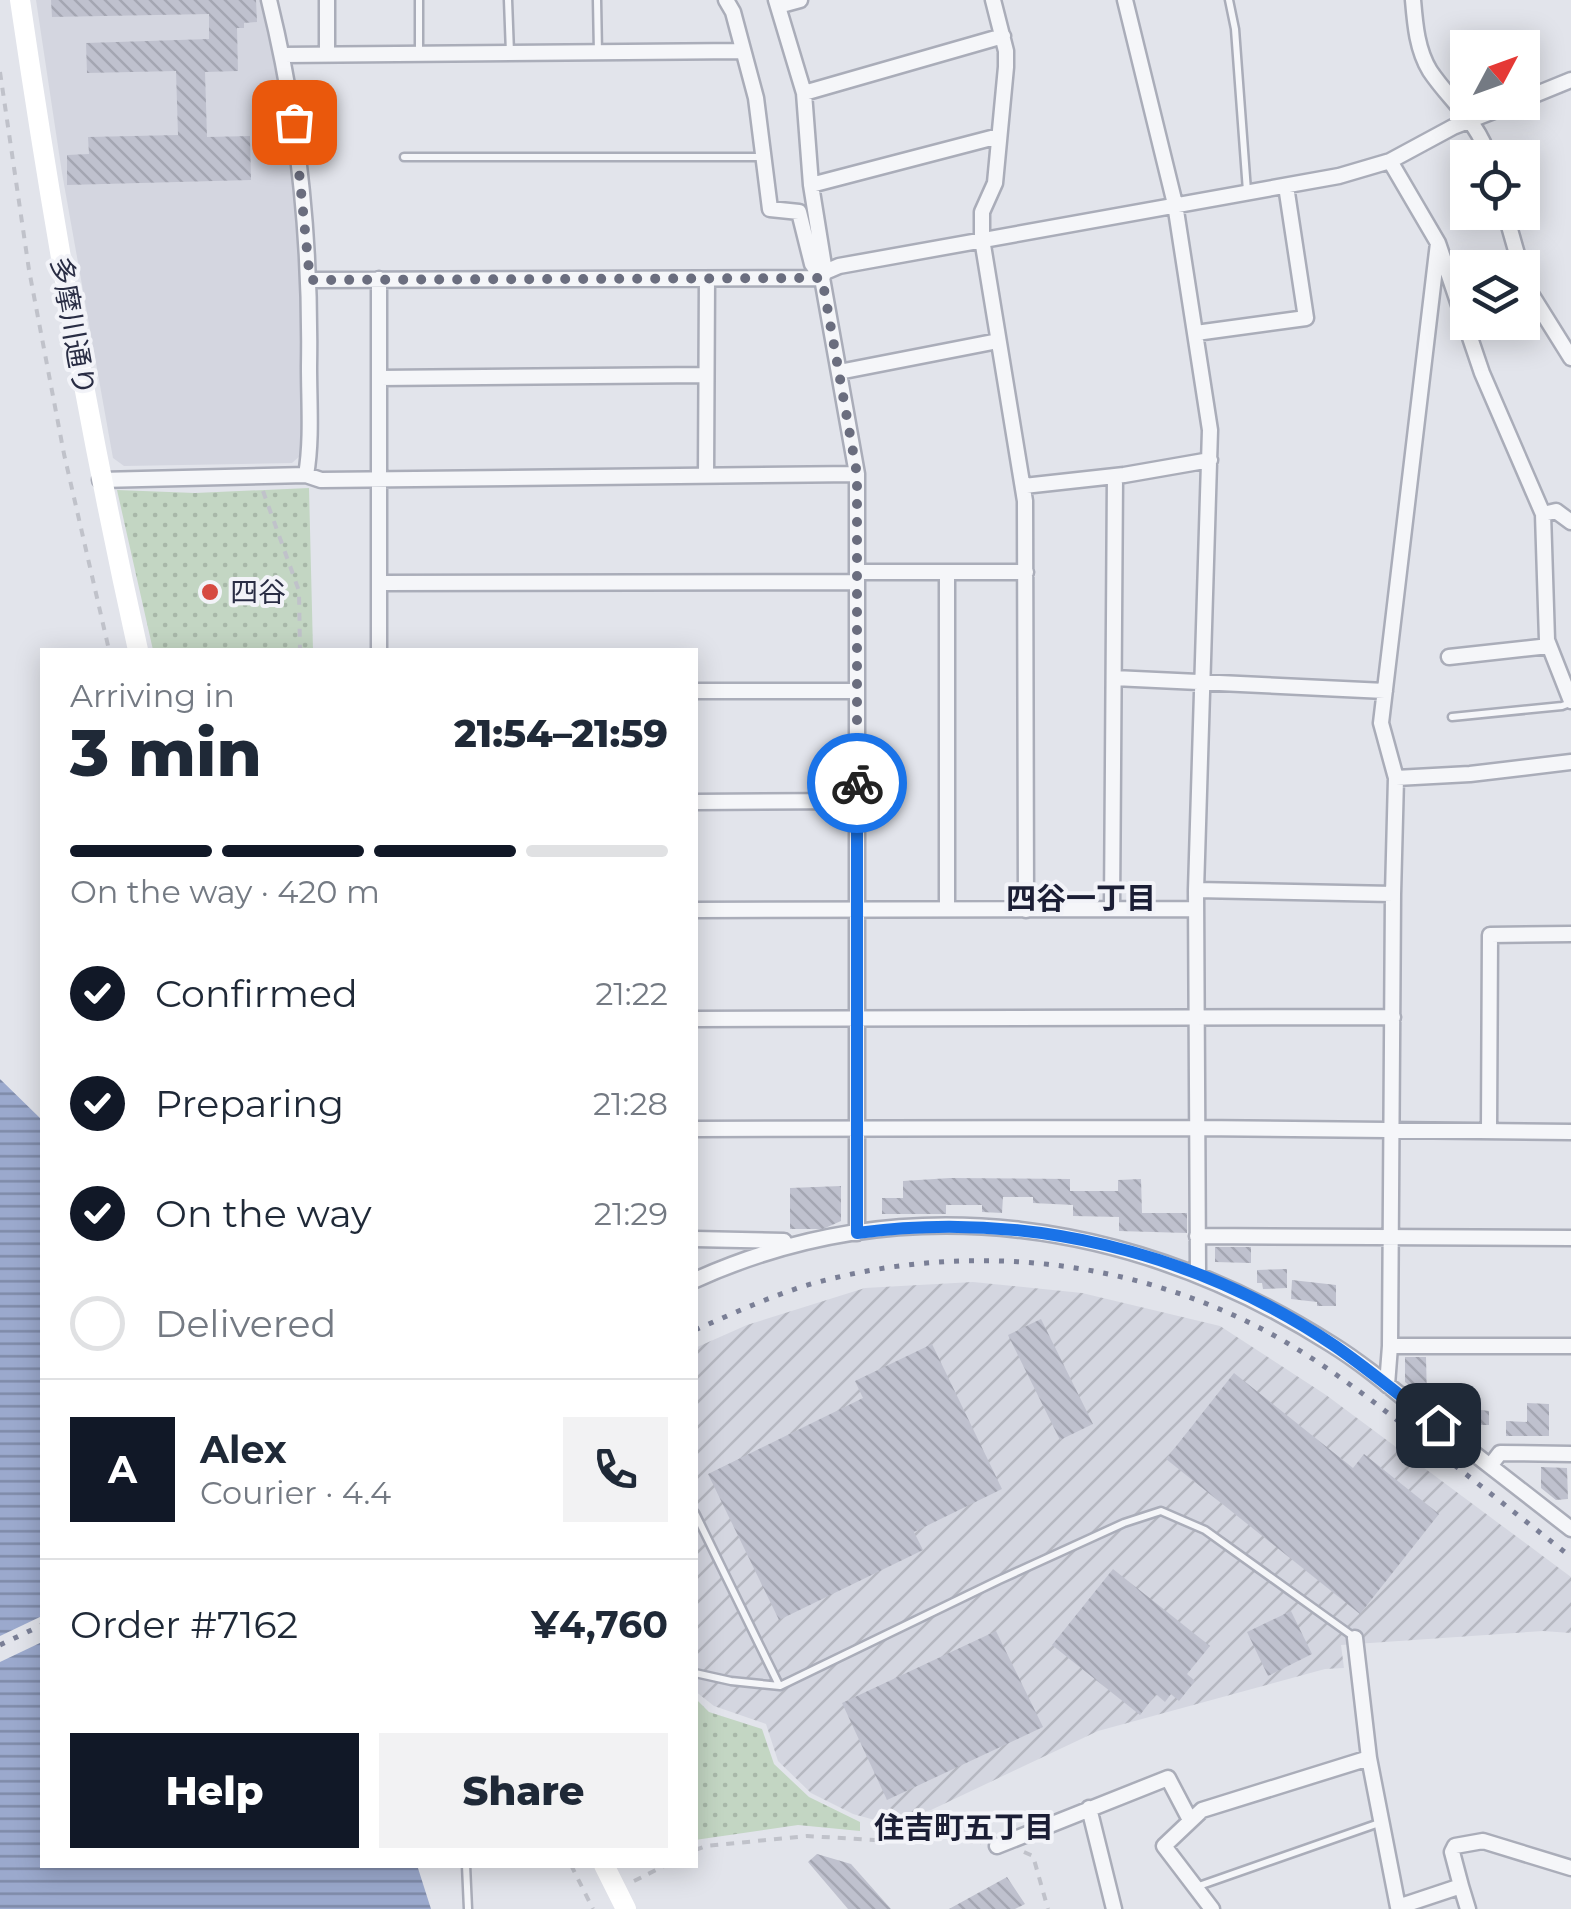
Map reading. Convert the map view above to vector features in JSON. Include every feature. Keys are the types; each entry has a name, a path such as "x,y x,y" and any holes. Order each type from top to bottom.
{"street":[{"name":"多摩川通り","path":"20,0 100,480 138,648"},
{"path":"270,0 300,161 310,280 306,475"},
{"path":"327,0 327,54"},
{"path":"800,0 777,3 804,93 811,185 857,474 857,1233"},
{"path":"992,0 1003,36 1006,67 995,183 982,212 982,239 1024,486 1026,910"},
{"path":"1124,0 1174,204 1210,430 1196,890 1198,1274"},
{"path":"1413,0 1418,44 1424,60 1450,93"},
{"path":"730,4 756,98 770,209 799,212 812,264 824,275"},
{"path":"804,93 1003,36"},
{"path":"283,56 743,52"},
{"path":"1540,93 1571,80"},
{"path":"310,280 824,275 982,239 1339,176 1390,161 1469,120"},
{"path":"811,185 999,136"},
{"path":"1390,161 1438,242 1482,373 1543,514 1549,646 1571,701"},
{"path":"1196,334 1306,318 1286,186"},
{"path":"1386,1385 1390,1346 1396,778 1381,722 1438,242"},
{"path":"379,279 379,648"},
{"path":"706,476 707,279"},
{"path":"1540,308 1571,358"},
{"path":"839,372 998,341"},
{"path":"379,378 705,376"},
{"path":"1024,486 1210,460"},
{"path":"100,480 306,475 322,480 857,474"},
{"path":"1112,909 1115,476"},
{"path":"1543,514 1556,511 1571,522"},
{"path":"947,572 948,910"},
{"path":"379,583 1026,572"},
{"path":"1450,657 1549,646"},
{"path":"1114,678 1386,691"},
{"path":"698,691 857,691"},
{"path":"1396,778 1571,762"},
{"path":"698,802 857,802"},
{"path":"1196,890 1393,894"},
{"path":"698,910 1196,910"},
{"path":"1489,1130 1490,935 1571,934"},
{"path":"698,1020 1393,1018"},
{"path":"698,1129 1571,1132"},
{"path":"698,1279 754,1255 801,1242 920,1226 1020,1229 1123,1249 1198,1274 1335,1346 1571,1529"},
{"path":"1197,1236 1571,1238"},
{"path":"698,1239 801,1242"},
{"path":"1390,1346 1571,1346"},
{"path":"1490,1466 1500,1453 1571,1454"},
{"path":"1355,1638 1369,1758 1398,1907 1462,1886"},
{"path":"1212,1909 1164,1846 1190,1820 1202,1810 1369,1758"},
{"path":"997,1846 1168,1778 1190,1820"},
{"path":"1089,1808 1114,1909"},
{"path":"1468,1909 1452,1852 1455,1846 1483,1841 1571,1868"},
{"path":"606,1868 626,1909"}],"lane":[{"path":"419,0 419,53"},
{"path":"508,0 510,52"},
{"path":"597,0 598,52"},
{"path":"1230,0 1247,192"},
{"path":"404,157 763,157"},
{"path":"1452,717 1562,706 1571,701"},
{"path":"698,1674 780,1686 999,1580 1124,1523 1161,1511 1205,1530 1355,1638"},
{"path":"698,1519 780,1686"},
{"path":"1195,1887 1382,1822"},
{"path":"466,1868 468,1909"}],"path":[{"path":"0,72 29,270 64,454 109,648"},
{"path":"258,477 298,591 300,648"},
{"path":"698,1849 806,1836 874,1840 932,1835 1015,1848 1033,1856 1048,1909"},
{"path":"572,1868 593,1909"},
{"path":"632,1882 660,1868"}],"shaded area":[{"path":"36,0 262,0 294,161 303,283 301,455 292,463 124,466 113,458 62,173"},
{"path":"973,1282 1082,1293 1220,1326 1326,1395 1571,1577 1571,1633 1543,1631 1341,1645 1344,1668 1325,1669 1098,1731 931,1810 882,1822 853,1814 811,1793 778,1761 766,1724 714,1706 698,1693 698,1347 747,1325 865,1288"}],"green space":[{"path":"309,488 313,648 153,648 117,490 195,493"},
{"path":"698,1701 709,1712 762,1729 774,1764 809,1797 860,1822 860,1831 798,1825 698,1840"}],"water":[{"path":"0,1079 40,1118 40,1868 418,1868 431,1909 0,1909"}],"pier":[{"path":"40,1617 40,1643 0,1662 0,1636"}],"building":[{"path":"51,0 256,0 257,22 237,28 238,71 205,72 207,137 250,136 251,180 67,185 67,155 89,154 88,137 178,135 176,71 87,73 86,43 209,39 209,14 52,17"},
{"path":"1070,1179 1070,1191 1118,1191 1118,1180 1141,1179 1142,1213 1187,1213 1187,1233 1119,1231 1119,1217 1073,1216 1073,1205 1033,1203 1033,1197 1003,1197 1002,1213 982,1212 982,1205 946,1205 946,1214 882,1214 882,1198 903,1198 903,1181"},
{"path":"841,1186 841,1221 823,1229 790,1229 790,1188"},
{"path":"1215,1247 1251,1247 1251,1263 1215,1262"},
{"path":"1287,1269 1287,1288 1263,1289 1262,1283 1257,1283 1257,1270"},
{"path":"1292,1280 1336,1285 1336,1306 1291,1299"},
{"path":"1041,1319 1093,1424 1060,1440 1008,1335"},
{"path":"932,1344 1002,1489 914,1532 923,1550 779,1620 708,1474 863,1398 855,1381"},
{"path":"1405,1357 1426,1357 1427,1399 1405,1382"},
{"path":"1234,1373 1353,1468 1364,1454 1439,1514 1360,1614 1166,1459"},
{"path":"1465,1403 1481,1404 1481,1410 1489,1411 1489,1425 1464,1425"},
{"path":"1527,1403 1549,1404 1549,1436 1506,1436 1506,1421 1527,1422"},
{"path":"1541,1467 1567,1468 1568,1499 1556,1500 1541,1488"},
{"path":"1113,1569 1210,1646 1187,1674 1195,1681 1179,1701 1171,1694 1165,1702 1156,1694 1140,1715 1052,1645"},
{"path":"1291,1611 1312,1654 1268,1676 1247,1632"},
{"path":"996,1631 1043,1727 887,1800 842,1703"},
{"path":"817,1854 851,1864 891,1909 848,1909 808,1862"},
{"path":"1007,1877 1025,1904 1015,1909 949,1909"}],"railway":[{"path":"698,1329 830,1279 937,1262 1045,1264 1151,1285 1252,1324 1316,1361 1377,1404 1571,1557"},
{"path":"0,1645 40,1626"}],"way so far":[{"path":"294,122 310,280 822,278 857,474 857,783"}],"place":[{"name":"四谷","path":"210,592"}],"district":[{"name":"四谷一丁目","path":"1081,899"},
{"name":"住吉町五丁目","path":"964,1828"}],"route":[{"path":"857,783 857,1233 920,1226 1020,1229 1065,1235 1168,1263 1239,1292 1335,1346 1438,1425"}]}
